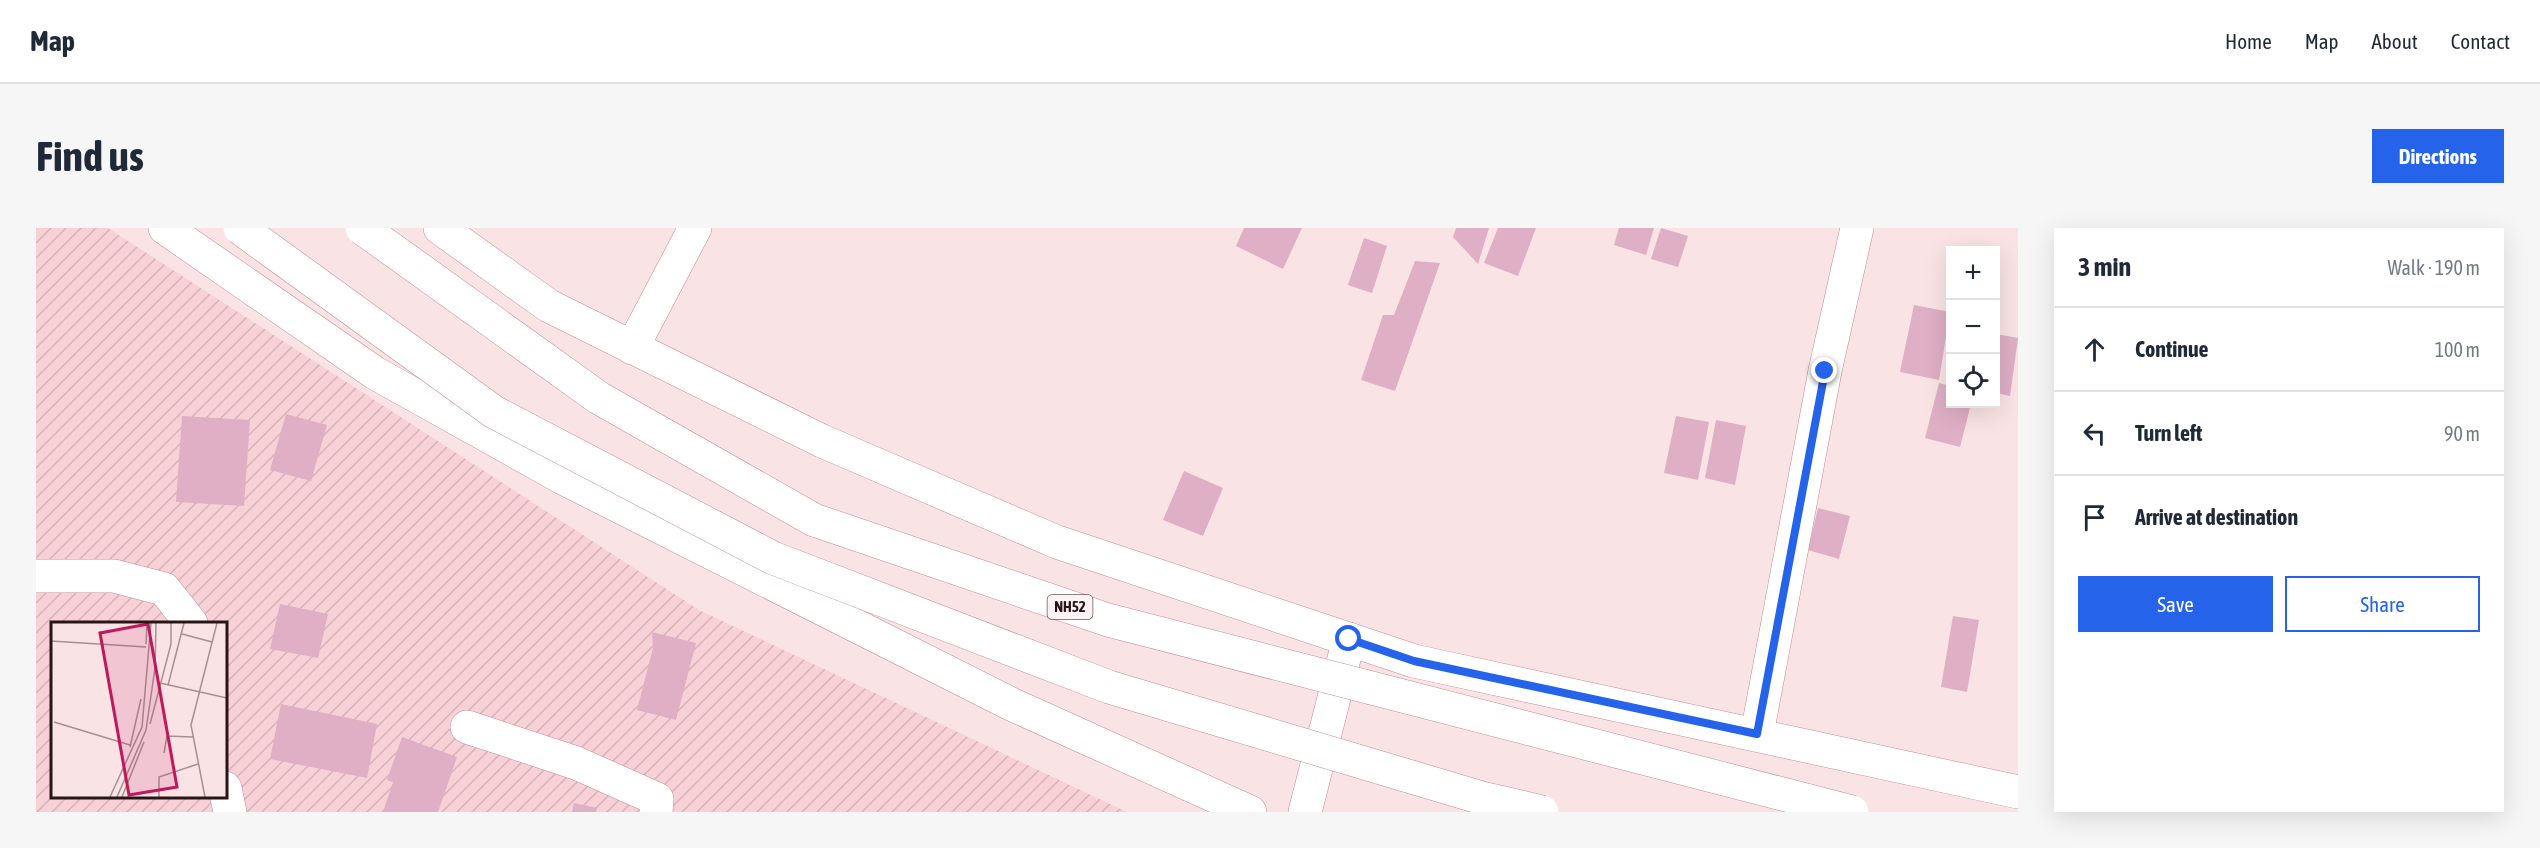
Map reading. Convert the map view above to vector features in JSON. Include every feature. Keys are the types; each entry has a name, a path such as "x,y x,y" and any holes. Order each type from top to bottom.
{"main road":[{"path":"165,228 375,373 564,478 1011,704 1250,812"},
{"path":"240,228 494,412 773,558 1109,687 1482,798 1542,812"},
{"name":"NH52","path":"362,228 599,398 814,520 1108,620 1852,812"},
{"path":"440,228 549,306 822,441 1057,542 1414,661 2018,792"},
{"path":"632,348 695,228"},
{"path":"1757,734 1825,371 1857,228"},
{"path":"36,576 114,576 164,589 189,622"},
{"path":"1305,812 1349,639"},
{"path":"466,727 576,763 657,799 656,812"},
{"path":"226,793 230,812"}],"shaded area":[{"path":"36,228 108,228 699,610 1127,812 36,812"}],"building":[{"path":"1244,228 1302,228 1283,269 1236,246"},
{"path":"1456,228 1489,228 1478,264 1453,237"},
{"path":"1498,228 1536,228 1518,276 1484,263"},
{"path":"1619,228 1654,228 1646,255 1614,245"},
{"path":"1661,228 1688,236 1678,267 1651,259"},
{"path":"1364,238 1387,246 1372,293 1348,285"},
{"path":"1415,261 1440,263 1395,391 1361,380 1383,315 1394,315"},
{"path":"1914,305 1946,311 1946,337 1939,380 1900,372"},
{"path":"2000,335 2018,338 2010,396 2000,394"},
{"path":"1939,383 1946,385 1946,408 1970,408 1960,447 1925,438"},
{"path":"286,414 327,425 311,481 270,470"},
{"path":"182,416 250,420 244,506 176,502"},
{"path":"1676,416 1709,422 1698,480 1664,473"},
{"path":"1716,420 1746,426 1735,485 1705,478"},
{"path":"1184,471 1223,488 1203,536 1163,520"},
{"path":"1818,508 1850,516 1839,559 1808,550"},
{"path":"280,604 328,614 318,658 270,649"},
{"path":"1953,616 1979,620 1967,692 1941,687"},
{"path":"652,632 696,643 676,720 637,710 653,648"},
{"path":"281,704 377,724 367,778 270,759"},
{"path":"402,737 457,757 438,812 383,812 393,782 387,780"},
{"path":"574,803 597,808 596,812 572,812"}],"route":[{"path":"1349,639 1414,661 1757,734 1825,371"}]}
